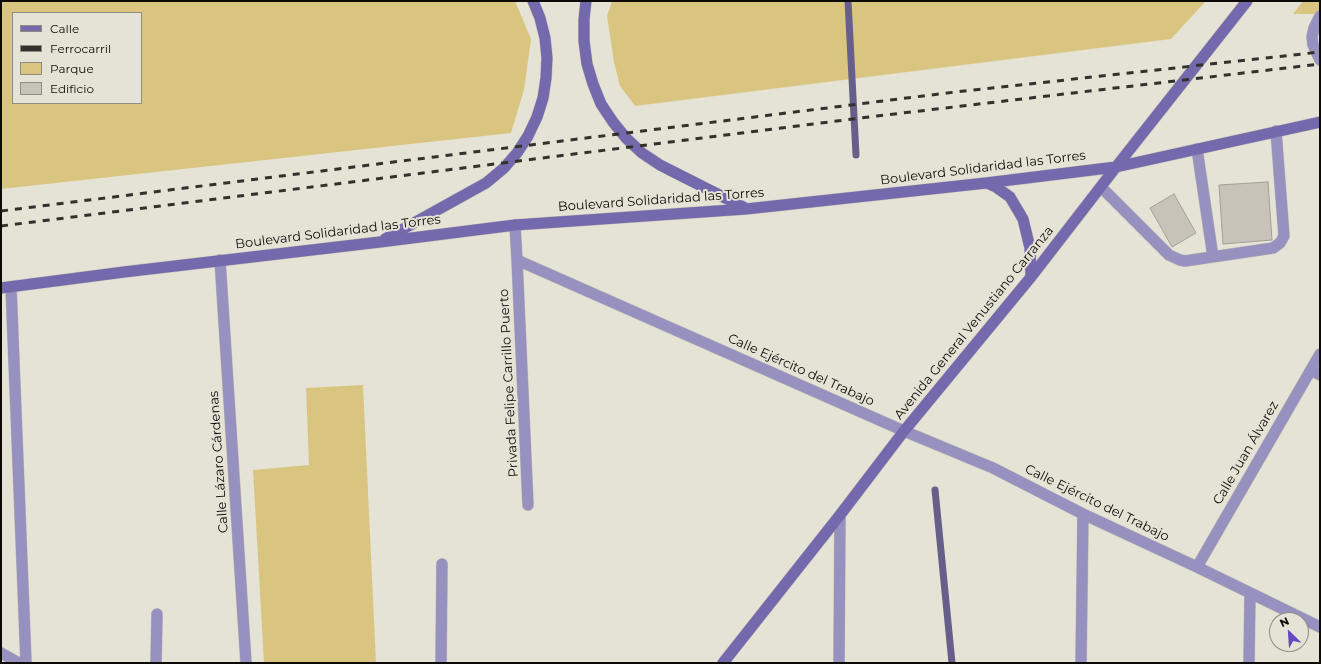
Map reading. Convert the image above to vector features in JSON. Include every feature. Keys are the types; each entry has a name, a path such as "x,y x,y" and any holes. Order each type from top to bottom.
{"main road":[{"path":"380,242 486,183 504,168 525,142 537,117 543,98 546,78 547,58 545,38 540,18 533,1"},
{"path":"586,1 584,42 587,64 601,104 613,122 642,153 660,165 746,209"},
{"name":"Avenida General Venustiano Carranza","path":"723,663 840,515 904,431 1031,277 1100,186 1247,1"},
{"name":"Boulevard Solidaridad las Torres","path":"6,287 516,225 746,209 986,183 1116,167 1320,122"},
{"path":"986,183 996,187 1010,197 1023,219 1030,248 1031,277"}],"street":[{"path":"1320,16 1314,28 1312,37 1316,55 1320,60"},
{"path":"1100,186 1169,255 1180,260 1185,261 1273,248 1277,246 1284,236 1276,131"},
{"path":"1197,149 1213,257"},
{"path":"516,225 517,260"},
{"name":"Calle Lázaro Cárdenas","path":"220,260 246,663"},
{"name":"Calle Ejército del Trabajo","path":"517,260 904,431 993,468 1083,514 1197,567 1320,627"},
{"name":"Privada Felipe Carrillo Puerto","path":"517,260 528,505"},
{"path":"6,287 26,663"},
{"name":"Calle Juan Álvarez","path":"1197,567 1315,373 1320,354"},
{"path":"1080,663 1083,514"},
{"path":"839,663 840,515"},
{"path":"441,663 442,564"},
{"path":"1249,663 1250,593"},
{"path":"156,614 156,663"},
{"path":"1,653 19,663"}],"green space":[{"path":"1,1 515,1 531,39 524,90 511,133 1,189"},
{"path":"612,1 1206,1 1171,39 635,106 620,86 614,62 607,16"},
{"path":"1303,1 1320,1 1320,14 1293,14"},
{"path":"363,385 376,663 264,663 253,470 309,465 306,388"}],"building":[{"path":"1268,182 1272,240 1223,244 1219,185"},
{"path":"1174,194 1196,233 1172,247 1150,208"}],"waterway":[{"path":"848,1 856,155"},
{"path":"935,490 952,663"}],"railway":[{"path":"1,211 947,93 1320,52"},
{"path":"1,226 877,116 1320,64"}]}
